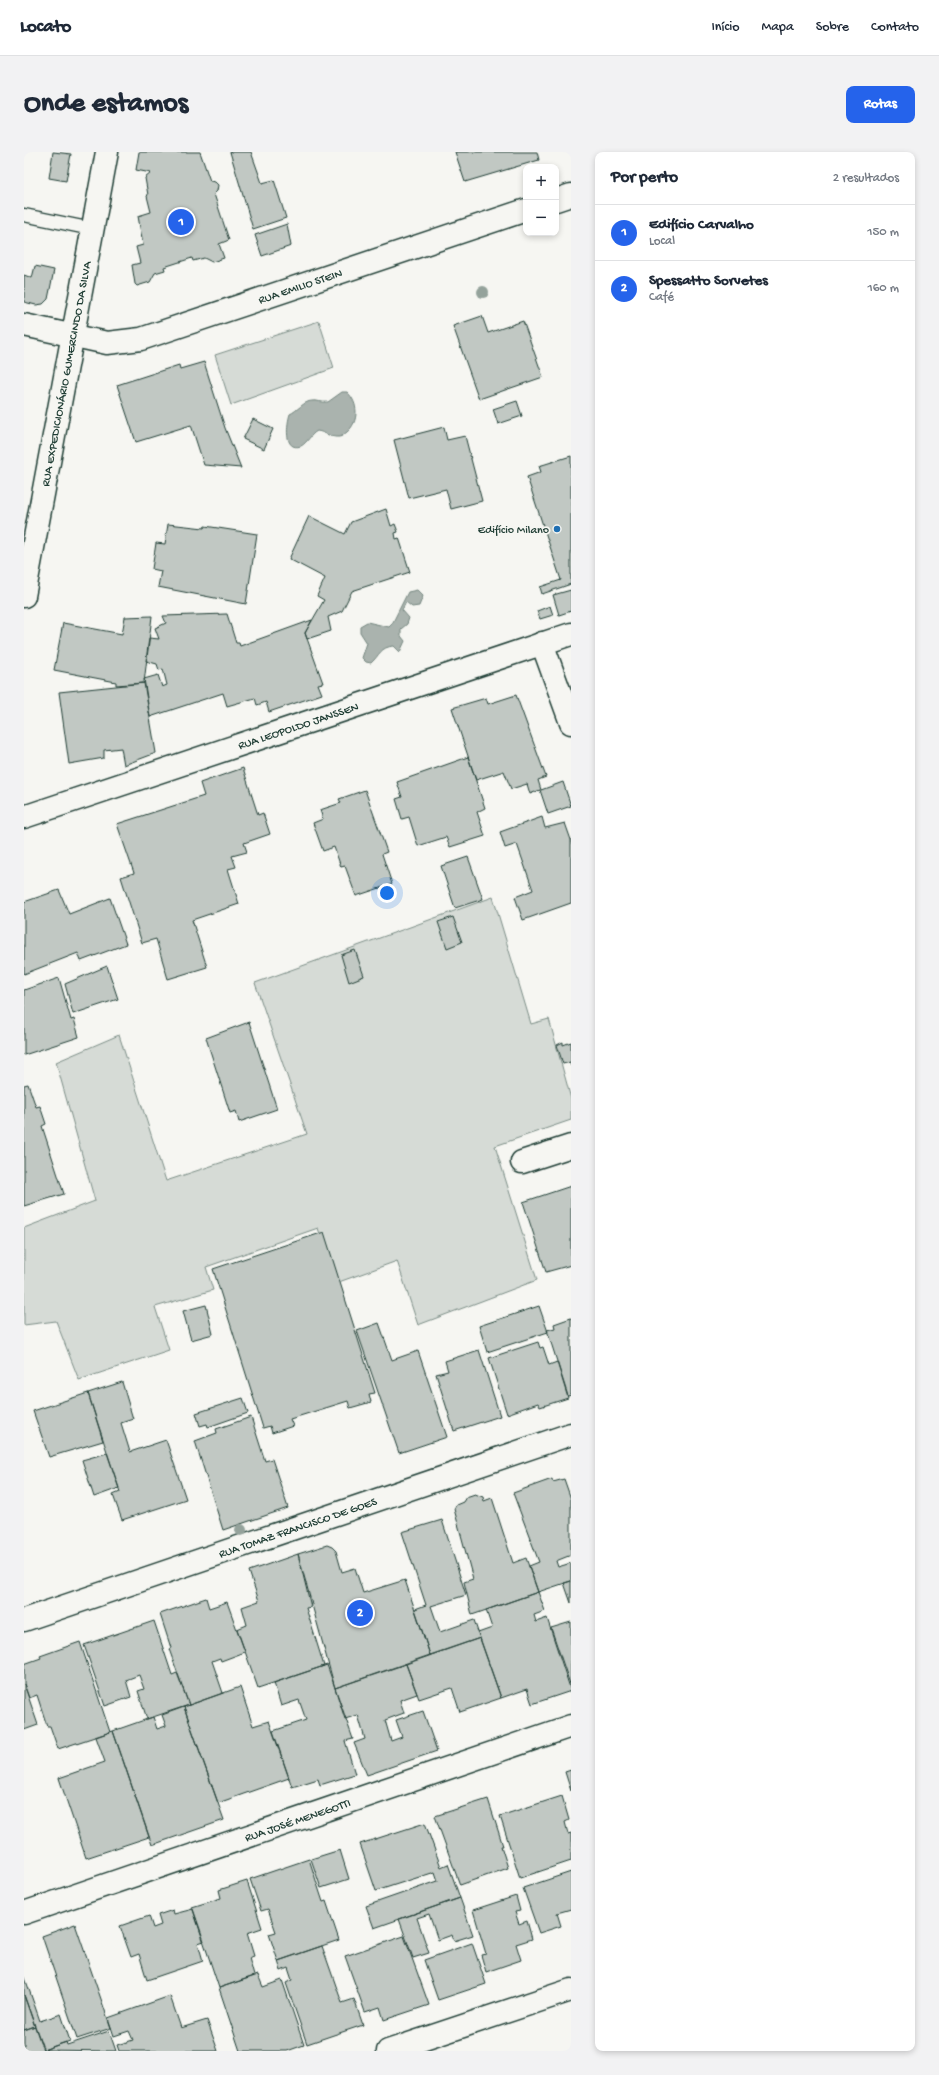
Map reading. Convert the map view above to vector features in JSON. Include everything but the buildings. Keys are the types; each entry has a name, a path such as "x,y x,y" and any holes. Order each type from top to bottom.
{"street":[{"name":"RUA EXPEDICIONÁRIO GUMERCINDO DA SILVA","path":"24,596 107,152"},
{"path":"559,199 571,195"},
{"name":"RUA EMILIO STEIN","path":"24,325 72,337 107,343 141,339 523,211"},
{"name":"RUA LEOPOLDO JANSSEN","path":"24,817 571,634"},
{"path":"542,643 571,723"},
{"path":"522,1162 571,1146"},
{"name":"RUA TOMAZ FRANCISCO DE GOES","path":"24,1620 571,1434"},
{"name":"RUA JOSÉ MENEGOTTI","path":"24,1913 571,1726"},
{"path":"388,2051 571,1990"}],"lane":[{"path":"24,215 92,229"}],"shaded area":[{"path":"319,321 334,368 231,405 215,355"},
{"path":"342,392 347,392 354,401 356,412 354,423 351,428 341,436 336,437 317,431 301,446 295,447 291,445 287,430 290,414 309,401 328,402"},
{"path":"417,590 423,596 419,606 412,607 406,602 402,610 409,618 407,624 401,629 401,636 405,641 400,652 394,646 389,647 383,650 371,663 366,662 362,658 367,643 360,632 360,626 367,622 389,627 392,624 408,592"},
{"path":"493,897 531,1024 549,1019 571,1099 571,1120 495,1146 537,1280 418,1325 397,1261 336,1283 318,1228 206,1267 213,1290 155,1307 169,1350 79,1380 56,1321 24,1325 24,1228 95,1201 56,1062 119,1035 166,1181 307,1134 255,983"}],"place":[{"name":"Edifício Carvalho","path":"181,222"},
{"name":"Edifício Milano","path":"557,529"},
{"name":"Spessatto Sorvetes","path":"360,1613"}]}
